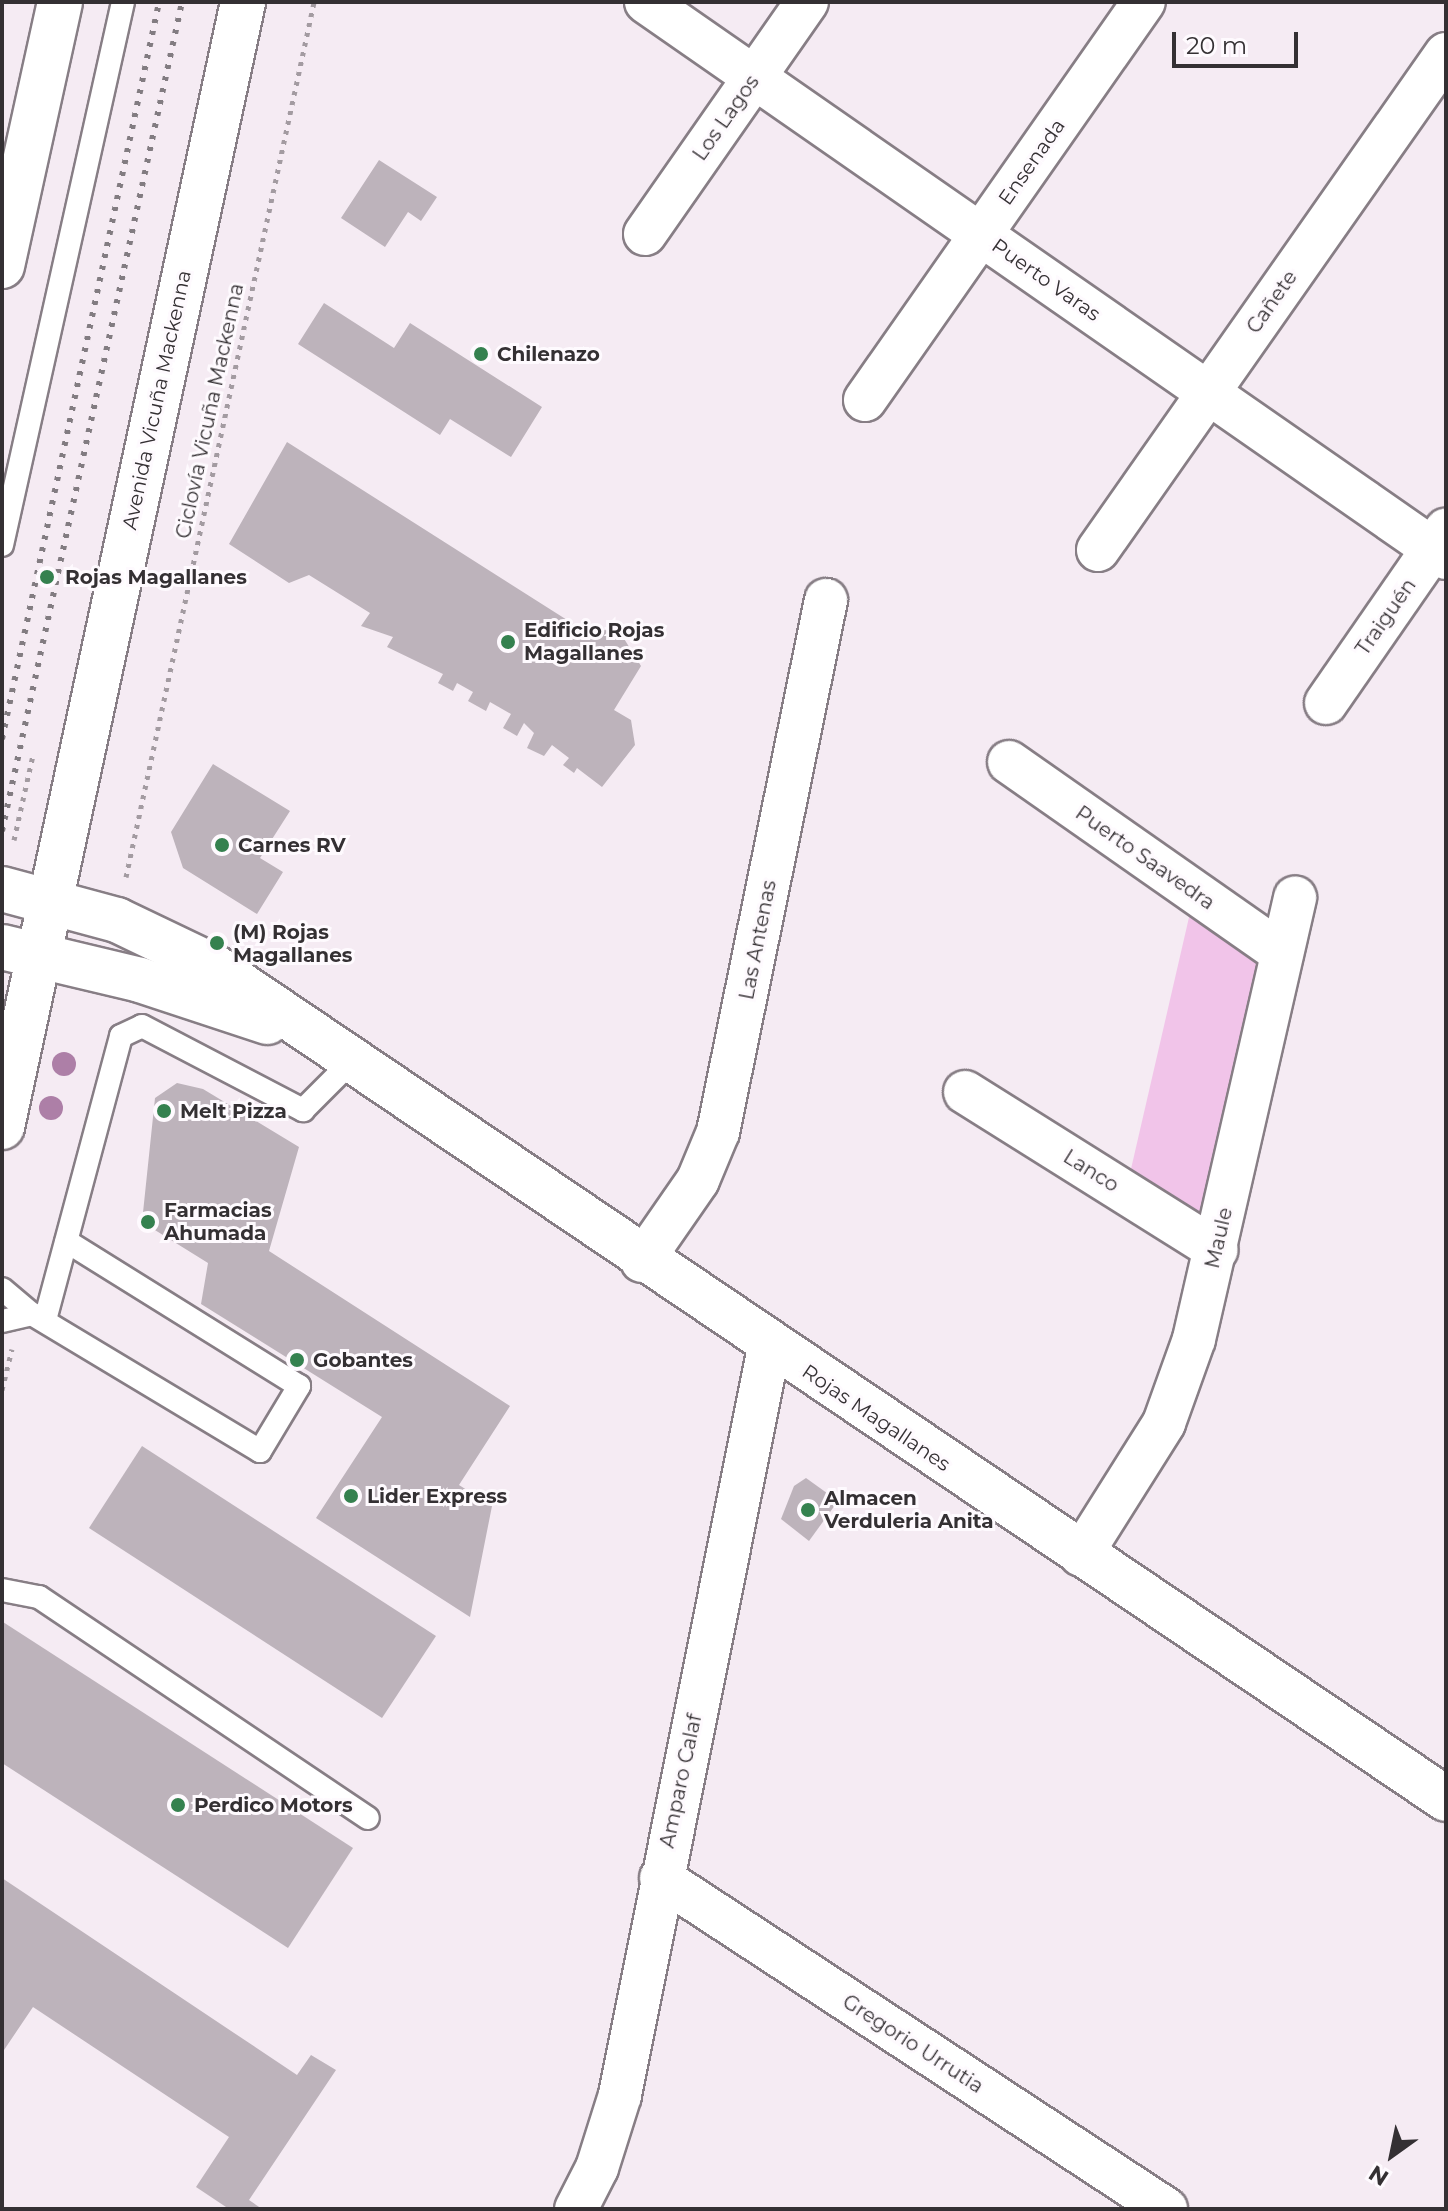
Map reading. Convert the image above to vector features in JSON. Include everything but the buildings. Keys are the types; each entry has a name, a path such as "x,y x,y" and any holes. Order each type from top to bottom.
{"main road":[{"path":"2,266 15,148 60,2"},
{"name":"Avenida Vicuña Mackenna","path":"2,1127 20,952 50,902 243,2"},
{"name":"Rojas Magallanes","path":"2,889 117,920 213,966 307,1034 769,1347 1446,1799"},
{"name":"Rojas Magallanes","path":"20,952 140,980 307,1034"}],"street":[{"name":"Puerto Varas","path":"646,2 1208,393 1442,546"},
{"name":"Los Lagos","path":"645,234 807,2"},
{"name":"Ensenada","path":"865,400 1144,2"},
{"name":"Cañete","path":"1098,550 1446,54"},
{"name":"Traiguén","path":"1326,703 1442,546"},
{"name":"Las Antenas","path":"642,1261 698,1180 718,1132 826,600"},
{"name":"Puerto Saavedra","path":"1009,762 1282,953"},
{"name":"Maule","path":"1081,1555 1164,1423 1194,1339 1217,1250 1295,897"},
{"name":"Lanco","path":"965,1092 1217,1250"},
{"name":"Amparo Calaf","path":"576,2209 597,2168 620,2095 769,1347"},
{"name":"Gregorio Urrutia","path":"661,1878 1166,2209"}],"lane":[{"path":"2,545 123,2"},
{"path":"38,1317 66,1241 121,1036 142,1026 303,1110 350,1063"},
{"path":"2,1289 38,1317 260,1451 299,1386 66,1241"},
{"path":"2,1321 38,1317"},
{"path":"2,1590 39,1597 368,1818"}],"path":[{"name":"Ciclovía Vicuña Mackenna","path":"117,920 314,2"},
{"path":"14,840 33,755"}],"shaded area":[{"path":"1190,913 1262,955 1203,1215 1131,1169"}],"railway":[{"path":"2,739 159,2"},
{"path":"2,831 182,2"}],"place":[{"name":"Chilenazo","path":"481,354"},
{"name":"Rojas Magallanes","path":"47,577"},
{"name":"Edificio Rojas Magallanes","path":"508,642"},
{"name":"Carnes RV","path":"222,845"},
{"name":"(M) Rojas Magallanes","path":"217,943"},
{"name":"Melt Pizza","path":"164,1111"},
{"name":"Farmacias Ahumada","path":"148,1222"},
{"name":"Gobantes","path":"297,1360"},
{"name":"Lider Express","path":"351,1496"},
{"name":"Almacen Verduleria Anita","path":"808,1510"},
{"name":"Perdico Motors","path":"178,1805"}]}
